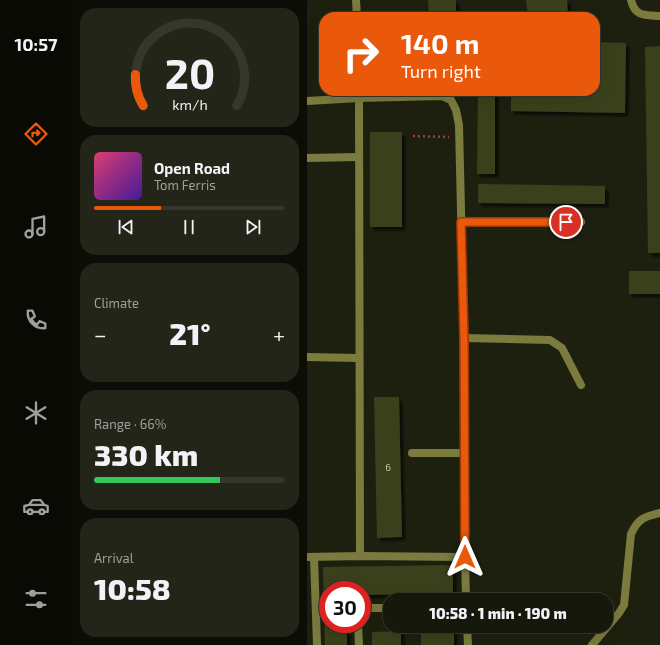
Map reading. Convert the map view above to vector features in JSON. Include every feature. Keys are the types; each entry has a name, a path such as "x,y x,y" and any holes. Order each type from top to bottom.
{"street":[{"path":"357,0 357,12"},
{"path":"631,0 635,10 643,15 660,16"},
{"path":"307,101 344,96"},
{"path":"359,96 360,556"},
{"path":"441,96 451,100 456,110 459,125 464,338 466,593"},
{"path":"307,158 358,157"},
{"path":"461,222 581,222"},
{"path":"464,338 550,340 562,348 581,385"},
{"path":"307,357 359,358"},
{"path":"412,453 465,454"},
{"path":"592,645 619,613 623,605 631,534 636,524 645,516 660,513"},
{"path":"317,645 310,557 465,557"},
{"path":"371,608 383,608"},
{"path":"358,633 359,645"},
{"path":"467,633 468,645"}],"path":[{"path":"413,136 459,137"}],"building":[{"path":"428,0 456,0 456,12 429,12"},
{"path":"526,0 567,0 568,12 527,12"},
{"path":"600,42 626,43 625,113 511,111 511,96 600,96"},
{"path":"660,46 660,253 648,253 645,47"},
{"path":"478,96 495,96 495,174 477,174"},
{"path":"370,132 402,132 402,227 370,227"},
{"path":"478,184 605,186 605,204 478,203"},
{"path":"629,271 660,271 660,294 629,294"},
{"path":"374,397 399,397 402,537 377,538"},
{"path":"453,565 453,593 383,593 383,595 371,595 371,581 323,581 323,567"},
{"path":"372,632 401,633 401,645 372,645"},
{"path":"325,633 347,633 347,645 325,645"},
{"path":"421,633 454,633 454,645 421,645"}],"route":[{"path":"465,557 464,338 461,222 566,222"}]}
